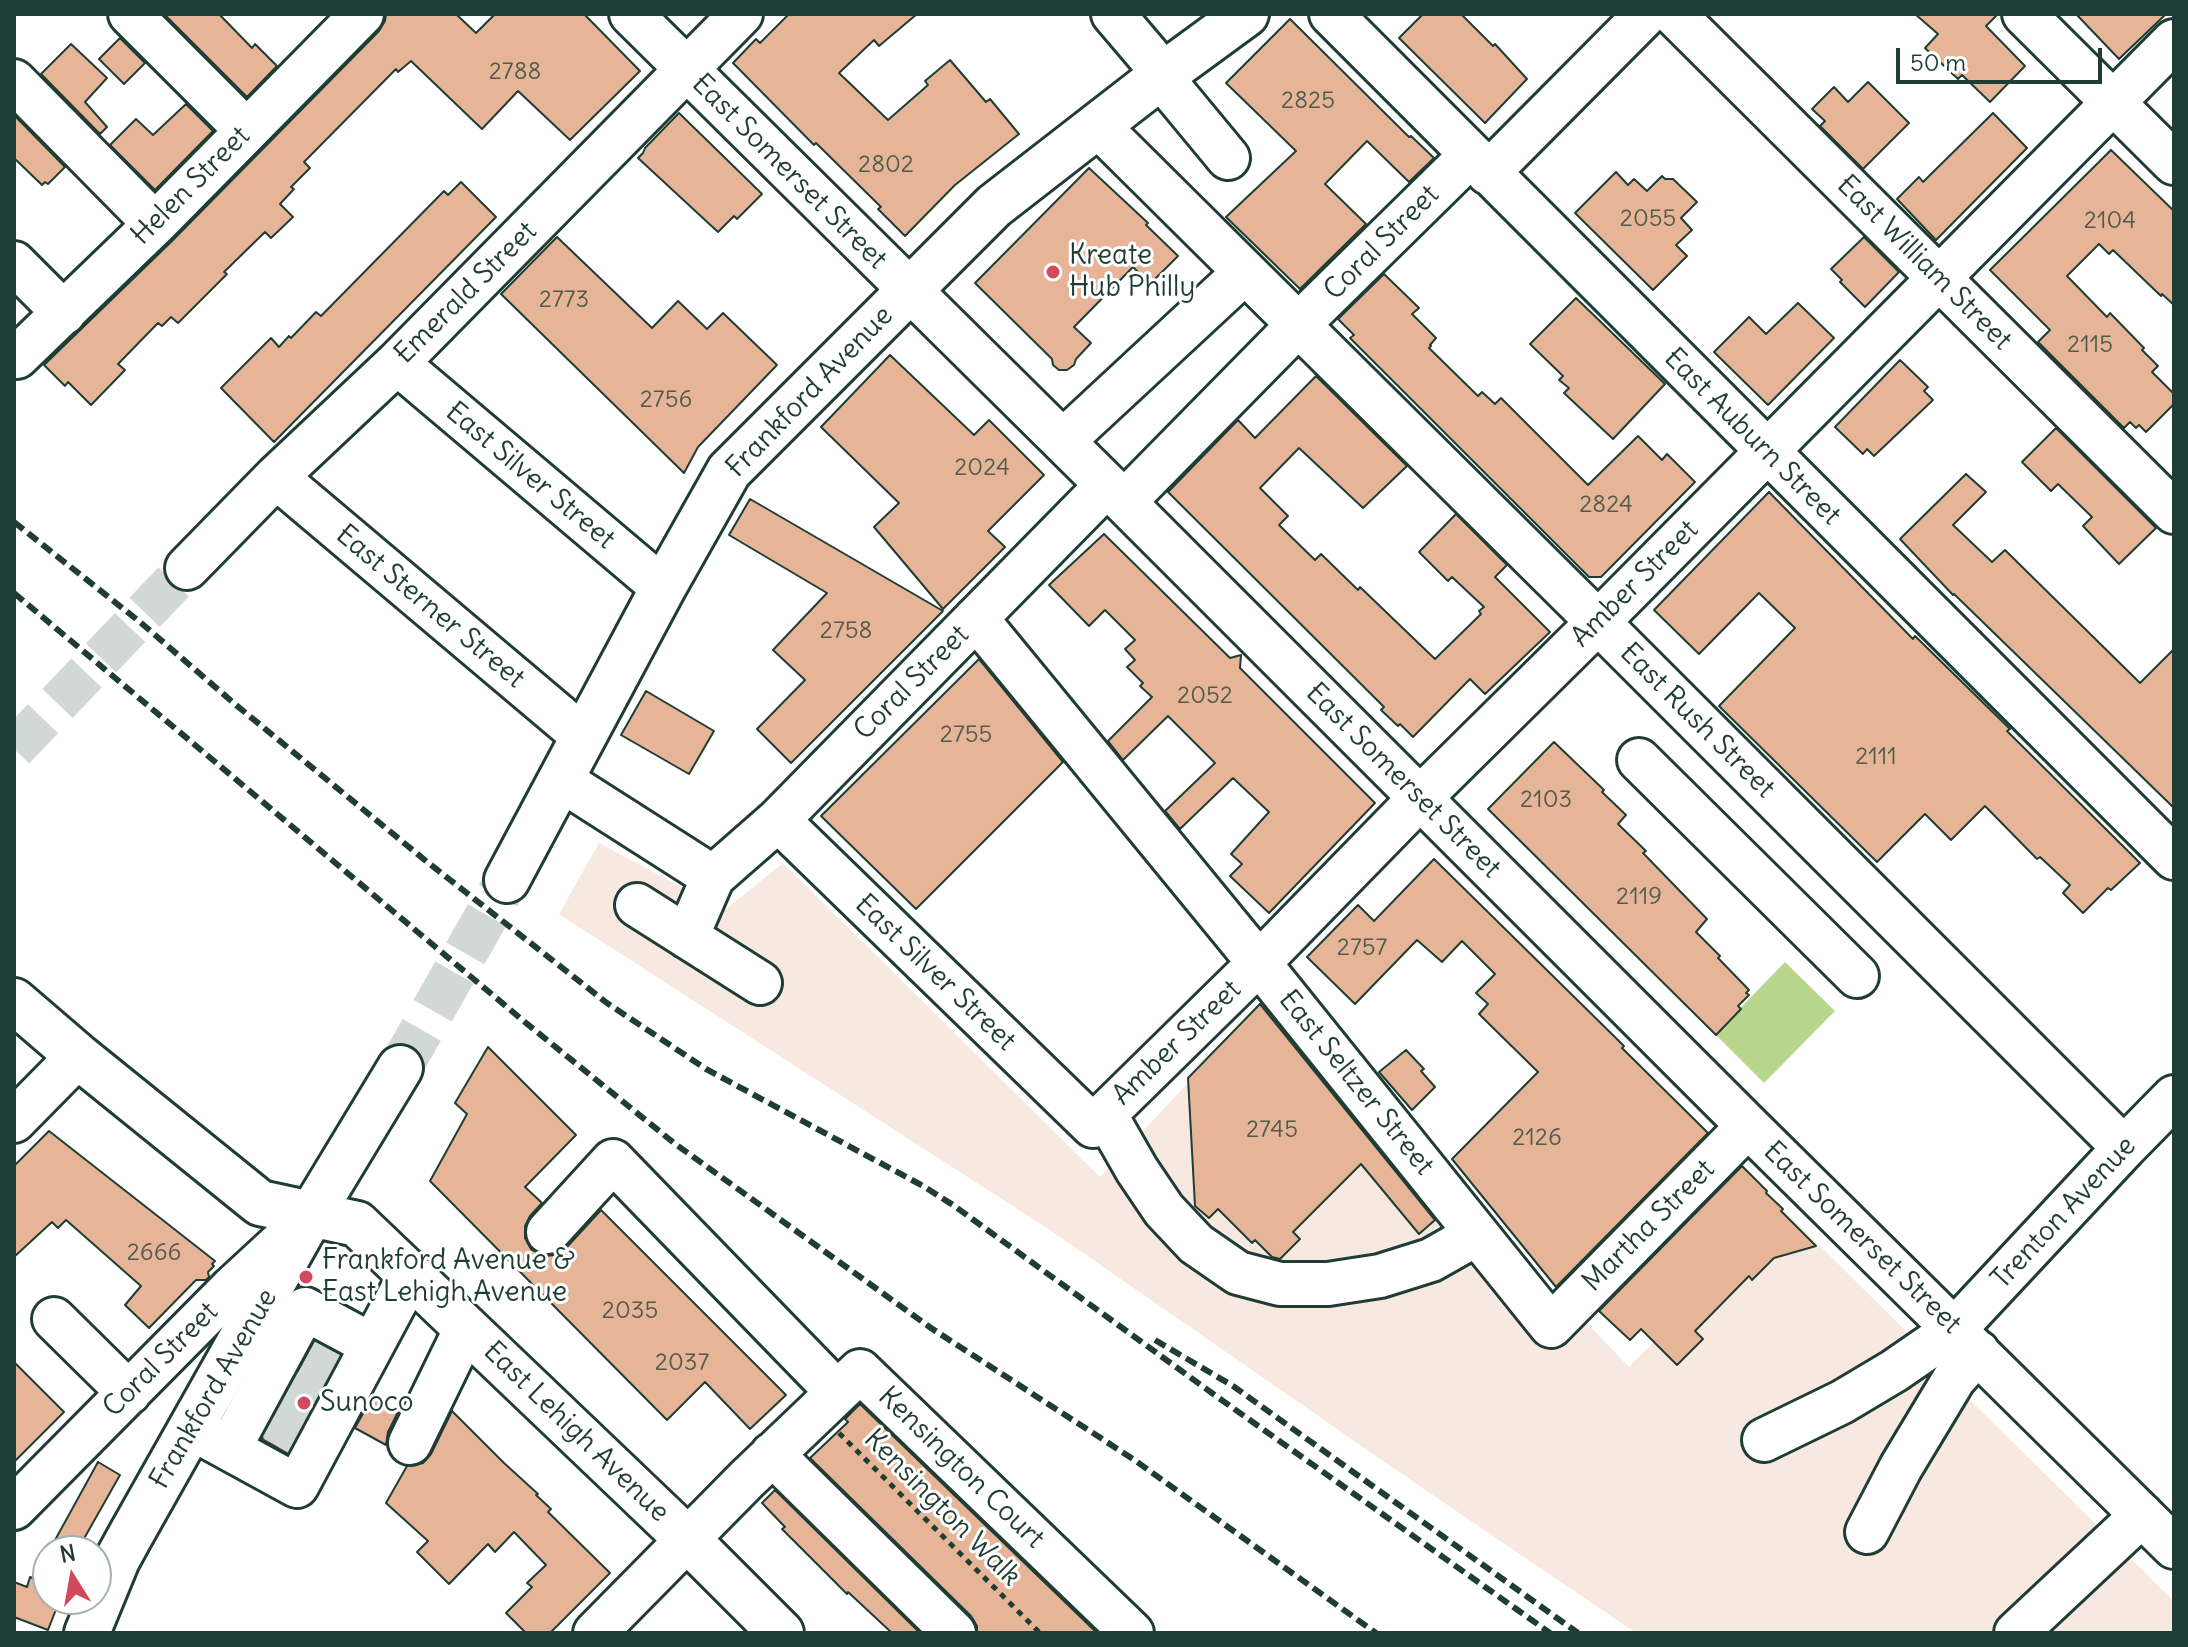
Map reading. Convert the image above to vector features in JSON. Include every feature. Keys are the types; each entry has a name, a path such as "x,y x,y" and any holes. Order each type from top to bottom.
{"main road":[{"name":"Frankford Avenue","path":"507,880 729,471 994,206 1246,14"},
{"name":"East Lehigh Avenue","path":"14,1001 260,1203 357,1224 781,1633"},
{"name":"Frankford Avenue","path":"87,1633 117,1560 311,1215 400,1068"}],"street":[{"path":"130,14 246,130"},
{"name":"Helen Street","path":"17,357 155,224 362,14"},
{"name":"East Somerset Street","path":"631,14 2174,1547"},
{"name":"Emerald Street","path":"187,568 276,477 397,363 741,14"},
{"path":"1113,14 1228,158"},
{"name":"East Auburn Street","path":"1331,14 2174,858"},
{"name":"Coral Street","path":"713,877 778,820 976,618 1646,14"},
{"name":"East William Street","path":"1674,14 2174,512"},
{"path":"2024,14 2174,163"},
{"name":"Amber Street","path":"1099,1120 1259,963 2174,41"},
{"path":"14,81 155,224"},
{"name":"East Rush Street","path":"1098,126 2124,1148"},
{"path":"14,263 64,313"},
{"path":"1063,441 1245,272"},
{"name":"East Silver Street","path":"397,363 663,588"},
{"name":"East Sterner Street","path":"276,477 584,737"},
{"name":"East Seltzer Street","path":"976,618 1551,1326"},
{"path":"1639,760 1857,976"},
{"path":"561,780 713,877 687,937"},
{"name":"East Silver Street","path":"778,820 1099,1120 1164,1210 1196,1244 1238,1273 1280,1284 1328,1284 1380,1276 1431,1260 1477,1234"},
{"path":"1753,872 1794,820"},
{"path":"637,905 760,983"},
{"path":"14,1121 78,1056"},
{"name":"Trenton Avenue","path":"1967,1340 2124,1148 2171,1108"},
{"name":"Martha Street","path":"1551,1326 1748,1126"},
{"path":"548,1232 613,1161 827,1401"},
{"name":"Coral Street","path":"14,1508 232,1288 311,1215"},
{"path":"229,1449 309,1392 410,1275"},
{"path":"54,1319 129,1393"},
{"path":"410,1443 466,1328"},
{"path":"1764,1440 1842,1402 1894,1371 1967,1340"},
{"path":"1867,1532 1901,1467 1954,1379 1967,1340"},
{"name":"Kensington Court","path":"688,1540 772,1454 860,1371 1132,1633"},
{"path":"191,1428 297,1486 309,1392"},
{"path":"772,1454 954,1633"},
{"path":"2016,1633 2142,1515"},
{"path":"595,1633 688,1540"}],"path":[{"name":"Kensington Walk","path":"827,1401 1040,1633"}],"shaded area":[{"path":"599,843 725,910 783,863 1100,1177 1262,1004 1549,1348 1581,1317 1629,1367 1784,1210 1954,1379 1969,1399 2174,1601 2174,1633 1636,1633 1050,1230 559,914"}],"green space":[{"path":"1785,962 1835,1011 1764,1083 1715,1034"}],"building":[{"path":"164,14 219,14 252,48 255,44 277,66 247,97"},
{"path":"386,14 456,14 476,33 495,14 584,14 640,71 570,140 518,91 482,129 411,61 398,72 396,69 304,162 310,168 291,187 294,189 280,204 293,217 271,238 265,232 178,323 171,317 162,326 158,323 118,364 125,370 91,405 68,382 65,386 44,365 172,241 379,31"},
{"path":"789,14 917,14 879,46 874,40 839,73 888,120 928,85 925,81 950,60 986,102 990,99 1019,134 955,185 905,236 878,209 881,207 733,63 756,39 760,43"},
{"path":"1423,14 1461,14 1493,46 1495,44 1527,79 1485,123 1399,38"},
{"path":"1915,14 1998,14 1986,26 2025,66 1990,102 1962,75 1958,79 1925,48 1938,34"},
{"path":"2076,14 2166,14 2119,59"},
{"path":"1290,19 1434,158 1409,182 1367,141 1325,184 1366,224 1300,289 1226,217 1296,151 1226,83"},
{"path":"120,38 145,63 124,84 99,59"},
{"path":"71,44 107,78 85,102 107,127 100,134 41,74"},
{"path":"1868,82 1909,123 1863,169 1820,126 1825,121 1812,109 1834,87 1848,102"},
{"path":"186,104 213,131 155,190 110,145 136,119 153,135"},
{"path":"679,113 762,194 737,219 734,216 718,232 638,158"},
{"path":"1993,113 2027,148 1936,240 1897,199 1919,177 1923,182"},
{"path":"14,115 65,167 48,184 45,182 42,185 14,158"},
{"path":"2111,150 2174,211 2174,305 2113,250 2109,254 2099,244 2067,276 2107,317 2110,313 2144,348 2142,350 2158,366 2152,372 2174,394 2174,404 2146,432 2130,422 2124,428 2038,342 2050,330 1990,270"},
{"name":"Kreate Hub Philly","path":"1089,168 1178,256 1150,284 1133,267 1074,327 1091,343 1074,365 1067,370 1059,370 1052,359 975,283"},
{"path":"1616,172 1628,185 1634,179 1647,191 1662,176 1673,179 1697,202 1681,218 1692,230 1676,245 1687,256 1653,290 1575,213"},
{"path":"461,182 496,217 274,442 221,388 271,338 279,347 316,312 321,316 444,191 448,195"},
{"path":"557,237 652,328 678,301 707,329 723,313 777,365 698,447 684,473 501,294"},
{"path":"1864,237 1899,272 1865,307 1831,269"},
{"path":"1384,274 1419,308 1412,314 1436,338 1429,348 1478,396 1482,392 1495,404 1501,398 1588,485 1638,436 1662,460 1667,454 1695,482 1601,577 1589,577 1350,338 1354,335 1338,319"},
{"path":"1576,298 1665,384 1613,439 1564,393 1569,388 1559,380 1563,376 1530,344"},
{"path":"1798,303 1834,338 1768,405 1714,352 1749,317 1766,334"},
{"path":"890,355 974,435 989,420 1044,475 988,531 1005,547 943,609 874,527 899,503 821,427"},
{"path":"1900,360 1928,387 1924,391 1933,400 1874,456 1867,449 1863,454 1835,427"},
{"path":"1316,376 1407,466 1363,508 1299,448 1260,488 1288,516 1279,525 1315,560 1321,554 1358,590 1360,587 1435,659 1481,614 1479,611 1484,607 1452,577 1448,581 1419,552 1456,514 1507,565 1495,577 1550,632 1485,694 1470,679 1413,737 1381,710 1384,707 1168,492 1238,420 1255,438"},
{"path":"2056,428 2156,528 2119,564 2083,526 2092,517 2058,484 2051,491 2022,462"},
{"path":"1966,474 1986,492 1953,525 1992,562 2005,550 2140,683 2174,649 2174,808 1953,595 1900,539"},
{"path":"1769,492 1913,639 1915,636 2010,729 2007,731 2140,863 2083,913 2063,893 2070,885 2040,857 2037,859 1985,806 1951,840 1925,814 1877,862 1719,706 1795,628 1759,593 1699,654 1654,610"},
{"path":"750,499 943,611 791,763 757,729 805,680 773,650 827,593 729,535"},
{"path":"1104,534 1230,658 1241,655 1240,668 1375,803 1269,913 1230,876 1242,864 1231,854 1269,812 1233,778 1180,829 1165,811 1215,763 1168,716 1123,760 1108,741 1152,697 1127,667 1135,660 1125,649 1135,640 1105,610 1089,626 1049,585"},
{"path":"979,659 1063,762 916,909 821,816"},
{"path":"646,691 714,731 689,774 621,735"},
{"path":"1554,742 1626,815 1618,824 1707,919 1696,932 1749,990 1746,993 1749,995 1738,1006 1741,1009 1716,1035 1488,809"},
{"path":"1434,859 1708,1133 1556,1287 1452,1159 1538,1072 1479,1014 1488,1004 1476,993 1495,974 1462,941 1442,962 1417,940 1355,1004 1307,957 1358,905 1374,921"},
{"path":"1260,1004 1435,1220 1419,1234 1361,1164 1293,1232 1300,1239 1280,1259 1272,1257 1255,1240 1252,1243 1218,1209 1209,1218 1195,1206 1188,1078"},
{"path":"488,1047 576,1135 525,1187 542,1203 525,1226 525,1238 531,1249 544,1256 556,1255 601,1210 786,1395 750,1429 705,1382 667,1420 430,1181 467,1114 455,1103"},
{"path":"1406,1050 1424,1069 1421,1071 1435,1087 1412,1110 1379,1072"},
{"path":"49,1131 215,1261 208,1272 209,1277 196,1280 149,1328 125,1305 141,1286 66,1220 58,1228 52,1222 14,1257 14,1166"},
{"path":"1742,1166 1816,1246 1774,1258 1752,1280 1749,1276 1695,1331 1703,1339 1677,1365 1641,1329 1630,1340 1599,1311"},
{"path":"315,1342 340,1355 287,1453 262,1439"},
{"path":"14,1362 64,1412 14,1462"},
{"path":"372,1397 398,1412 388,1432 386,1445 355,1428"},
{"path":"860,1404 1097,1633 977,1633 971,1616 810,1458 848,1422 845,1419"},
{"path":"452,1411 538,1494 551,1509 548,1512 610,1573 550,1633 526,1633 506,1613 532,1587 527,1583 546,1565 514,1532 495,1552 488,1544 449,1584 417,1552 428,1541 386,1503 407,1466 423,1463 431,1454"},
{"path":"98,1462 120,1475 86,1535 58,1535"},
{"path":"775,1490 920,1633 892,1633 847,1594 782,1529 785,1527 762,1503"},
{"path":"32,1578 32,1615 54,1615 48,1630 14,1617 14,1582 27,1587"}],"tunnel":[{"path":"14,749 187,568"},
{"path":"400,1068 507,880"},
{"path":"307,1356 340,1374"},
{"path":"287,1390 321,1409"},
{"path":"272,1418 304,1438"}],"railway":[{"path":"14,522 140,622 426,861 607,1003 706,1069 953,1205 1550,1633"},
{"path":"14,593 526,1023 674,1143 931,1328 1133,1459 1376,1633"},
{"path":"1155,1340 1233,1386 1578,1633"}],"place":[{"name":"Kreate Hub Philly","path":"1053,272"},
{"name":"Frankford Avenue & East Lehigh Avenue","path":"306,1277"},
{"name":"Sunoco","path":"304,1403"}]}
